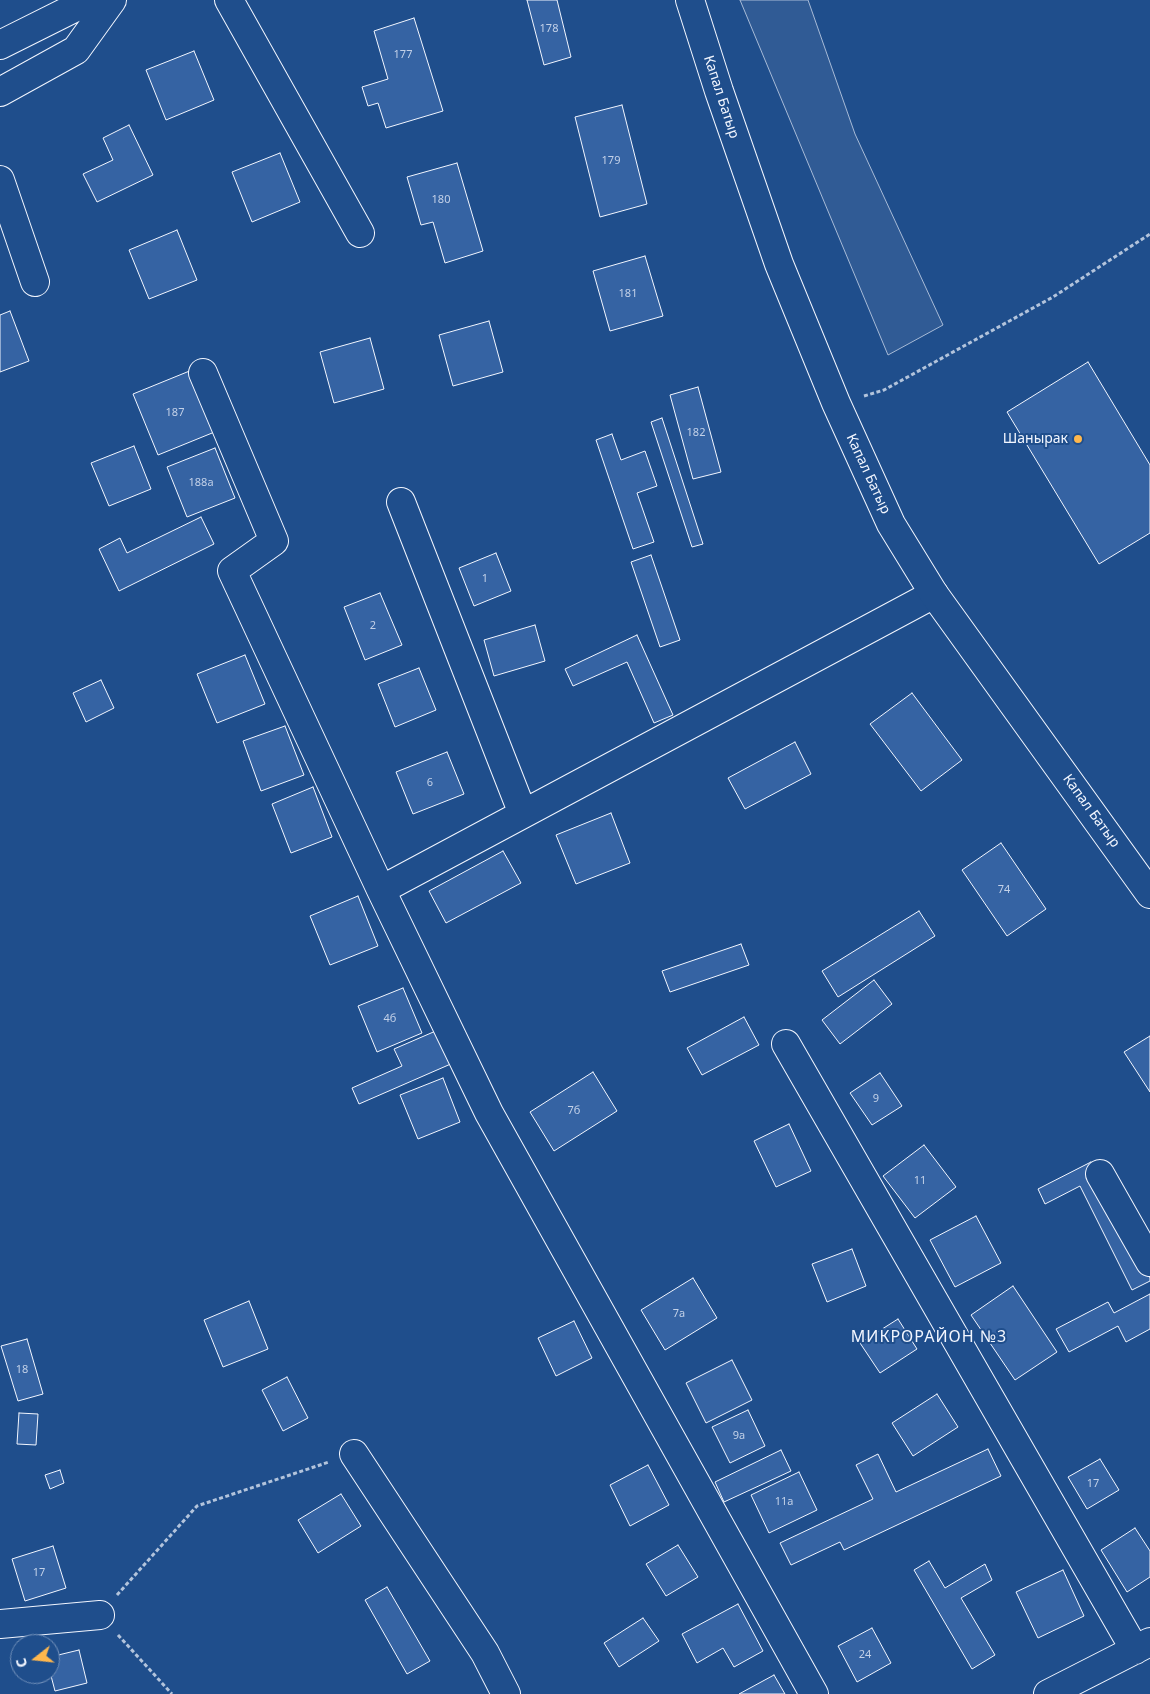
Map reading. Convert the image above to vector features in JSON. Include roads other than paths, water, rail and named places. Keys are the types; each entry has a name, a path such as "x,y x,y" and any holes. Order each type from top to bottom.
{"street":[{"path":"0,45 90,0"},
{"path":"0,92 76,50 112,0"},
{"path":"229,0 360,233"},
{"name":"Капал Батыр","path":"690,0 719,91 779,264 836,404 891,524 934,594 1150,894"},
{"path":"0,180 35,282"},
{"path":"203,372 274,541 232,570 381,890 489,1113 814,1694"},
{"path":"401,502 523,814"},
{"path":"381,890 934,594"},
{"path":"786,1044 1143,1646 1048,1694"},
{"path":"1100,1174 1150,1262"},
{"path":"354,1454 485,1653 506,1694"},
{"path":"0,1624 100,1615"}],"place":[{"name":"Шанырак","path":"1078,439"}],"district":[{"name":"МИКРОРАЙОН №3","path":"929,1337"}]}
